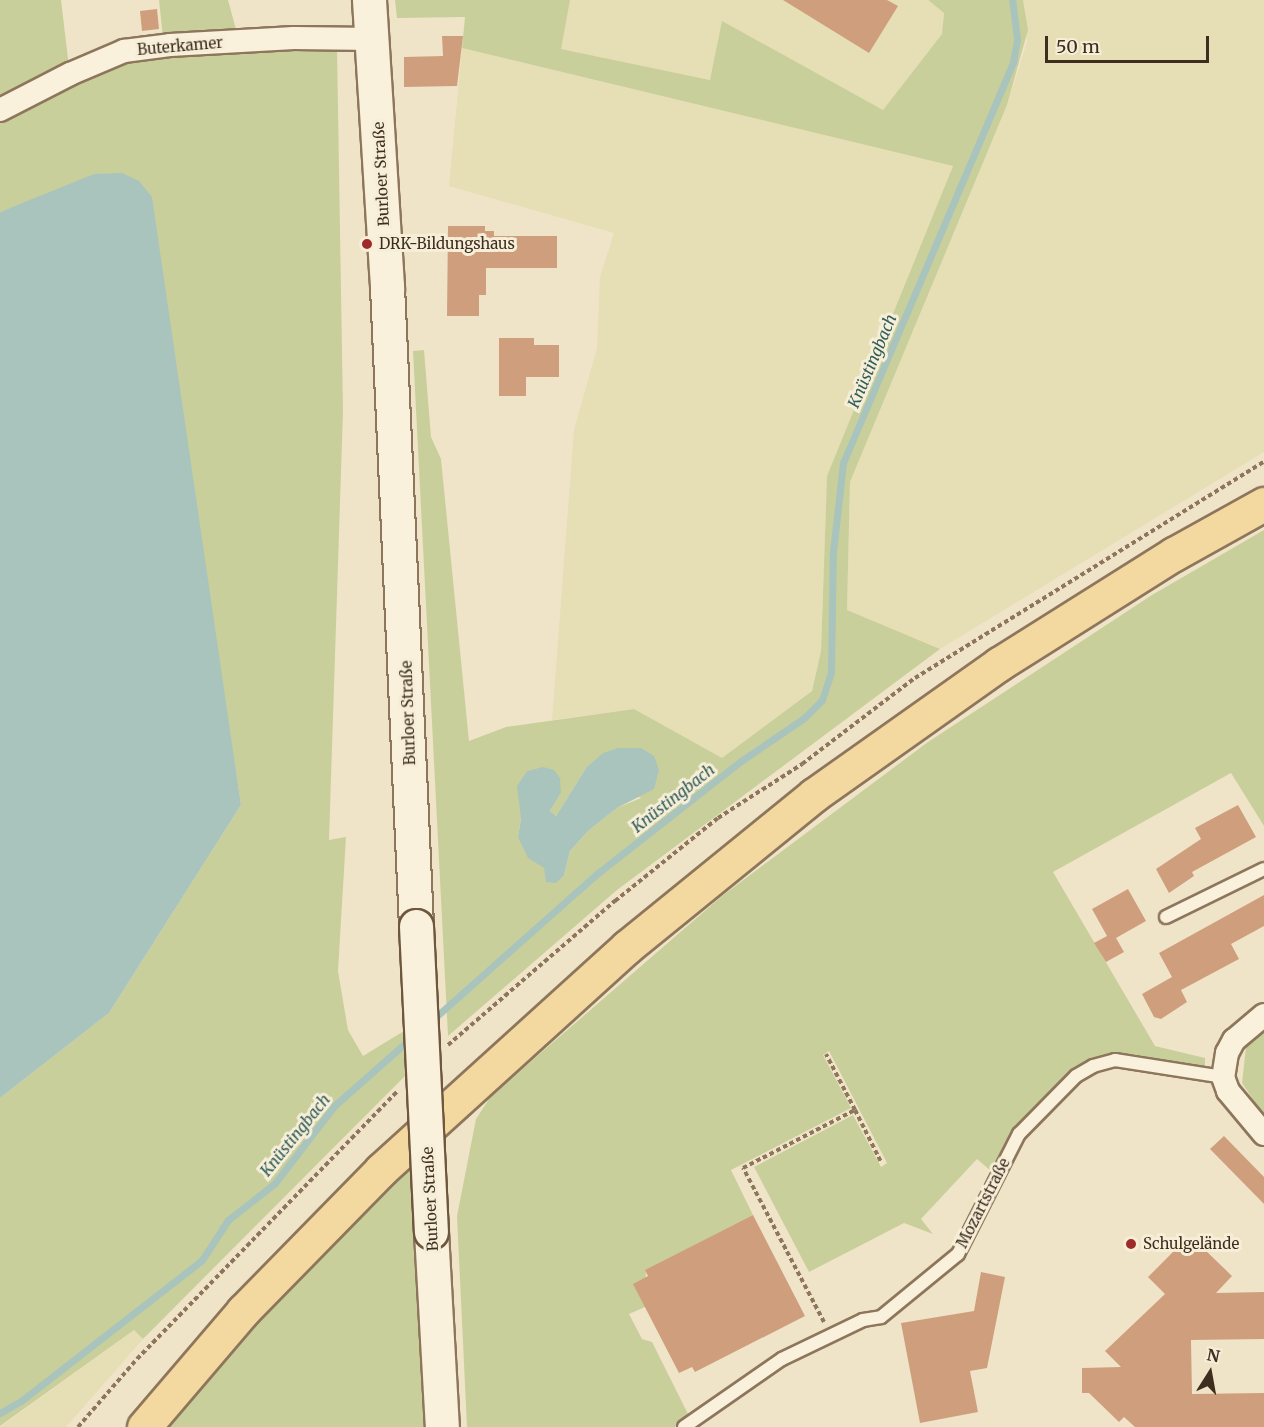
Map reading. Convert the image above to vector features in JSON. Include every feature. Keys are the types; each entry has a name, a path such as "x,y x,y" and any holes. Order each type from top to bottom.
{"main road":[{"name":"Burloer Straße","path":"369,0 406,649 416,926 442,1427"},
{"path":"144,1427 243,1311 381,1170 627,947 814,795 999,664 1174,554 1264,504"}],"street":[{"name":"Buterkamer","path":"0,110 124,51 294,38 373,39"},
{"path":"1264,1014 1234,1040 1227,1053 1223,1077 1228,1091 1264,1134"}],"lane":[{"path":"1166,917 1264,869"},
{"name":"Mozartstraße","path":"684,1427 783,1359 830,1334 863,1320 881,1317 958,1254 1018,1134 1076,1076 1093,1066 1116,1060 1223,1077"}],"path":[{"path":"826,1054 881,1162"},
{"path":"830,1334 743,1168 855,1110"}],"shaded area":[{"path":"570,0 928,0 944,13 942,34 883,110 722,22 711,80 560,49"},
{"path":"1023,0 1264,0 1264,452 940,649 847,610 850,482 1007,105 1027,42"},
{"path":"462,48 953,166 827,476 821,651 812,691 722,759 634,709 552,720 574,430 597,348 600,277 614,233 449,186"},
{"path":"134,1330 143,1339 66,1427 0,1427"}],"green space":[{"path":"0,0 61,0 69,67 0,102"},
{"path":"159,0 228,0 237,33 163,38"},
{"path":"395,0 570,0 561,49 710,80 722,21 883,110 942,34 944,13 928,0 1023,0 1028,30 1007,105 850,482 847,610 940,649 617,890 448,1036 413,351 424,350 431,437 441,459 469,741 506,727 634,709 722,758 812,691 821,651 827,476 953,166 462,48 465,17 397,18","holes":["586,768 641,798 617,808 588,831 570,851 564,875 518,837 521,818 561,793 550,811 556,816"]},
{"path":"337,47 343,411 329,840 346,837 338,971 348,1030 363,1056 404,1031 407,1074 143,1339 134,1330 0,1426 0,1098 109,1013 241,805 226,707 16,206 0,212 0,118 110,67 142,58 172,52"},
{"path":"1264,530 1264,826 1231,773 1053,872 1155,1046 1205,1058 1205,1068 1133,1054 1090,1058 1077,1066 1011,1134 992,1172 977,1159 921,1219 933,1234 904,1223 809,1272 754,1167 853,1115 881,1167 887,1163 829,1051 823,1055 851,1108 731,1170 753,1215 646,1270 645,1307 629,1314 642,1339 652,1342 689,1416 675,1427 467,1427 457,1216 476,1119 491,1096 722,896 928,742 1152,595"},
{"path":"1264,1031 1264,1116 1242,1083 1246,1047"},
{"path":"411,1166 430,1427 167,1427 280,1299"}],"water":[{"path":"122,173 139,181 152,197 241,805 109,1013 0,1098 0,212 94,174"},
{"path":"618,748 641,748 654,756 659,770 654,789 617,808 588,831 570,851 564,875 556,883 546,882 544,868 528,858 518,837 521,818 517,786 527,771 543,767 554,770 560,778 561,793 550,811 556,816 586,768 603,753"}],"building":[{"path":"783,0 887,0 898,6 869,53"},
{"path":"157,9 159,29 142,31 140,11"},
{"path":"442,36 463,36 457,86 404,87 404,57 443,56"},
{"path":"448,226 485,226 485,231 494,231 494,236 557,236 557,268 486,268 486,295 479,295 479,316 447,316"},
{"path":"499,338 534,338 534,345 559,345 559,377 526,377 526,396 499,396"},
{"path":"1238,805 1256,837 1192,872 1194,876 1169,893 1156,869 1201,839 1195,828"},
{"path":"1128,889 1146,921 1116,938 1124,952 1106,962 1094,943 1107,936 1092,909"},
{"path":"1264,895 1264,926 1231,944 1239,959 1181,990 1187,1002 1161,1019 1154,1017 1142,994 1172,977 1159,953"},
{"path":"1224,1136 1264,1177 1264,1204 1210,1149"},
{"path":"753,1215 805,1316 695,1372 692,1367 679,1373 633,1284 648,1276 645,1270"},
{"path":"1177,1240 1202,1240 1202,1247 1232,1276 1216,1293 1264,1292 1264,1339 1191,1340 1192,1394 1264,1393 1264,1427 1135,1427 1124,1417 1119,1422 1089,1393 1082,1393 1082,1368 1121,1367 1105,1351 1165,1294 1148,1277 1177,1248"},
{"path":"981,1272 1005,1277 987,1368 970,1371 978,1412 920,1423 901,1323 974,1311"}],"waterway":[{"name":"Knüstingbach","path":"430,1022 598,873 741,761 804,718 822,700 831,673 833,552 843,463 1013,62 1017,39 1012,0"},
{"name":"Knüstingbach","path":"0,1413 21,1401 202,1260 228,1220 275,1183 334,1106 410,1039"}],"place":[{"name":"DRK-Bildungshaus","path":"367,244"},
{"name":"Schulgelände","path":"1131,1244"}]}
